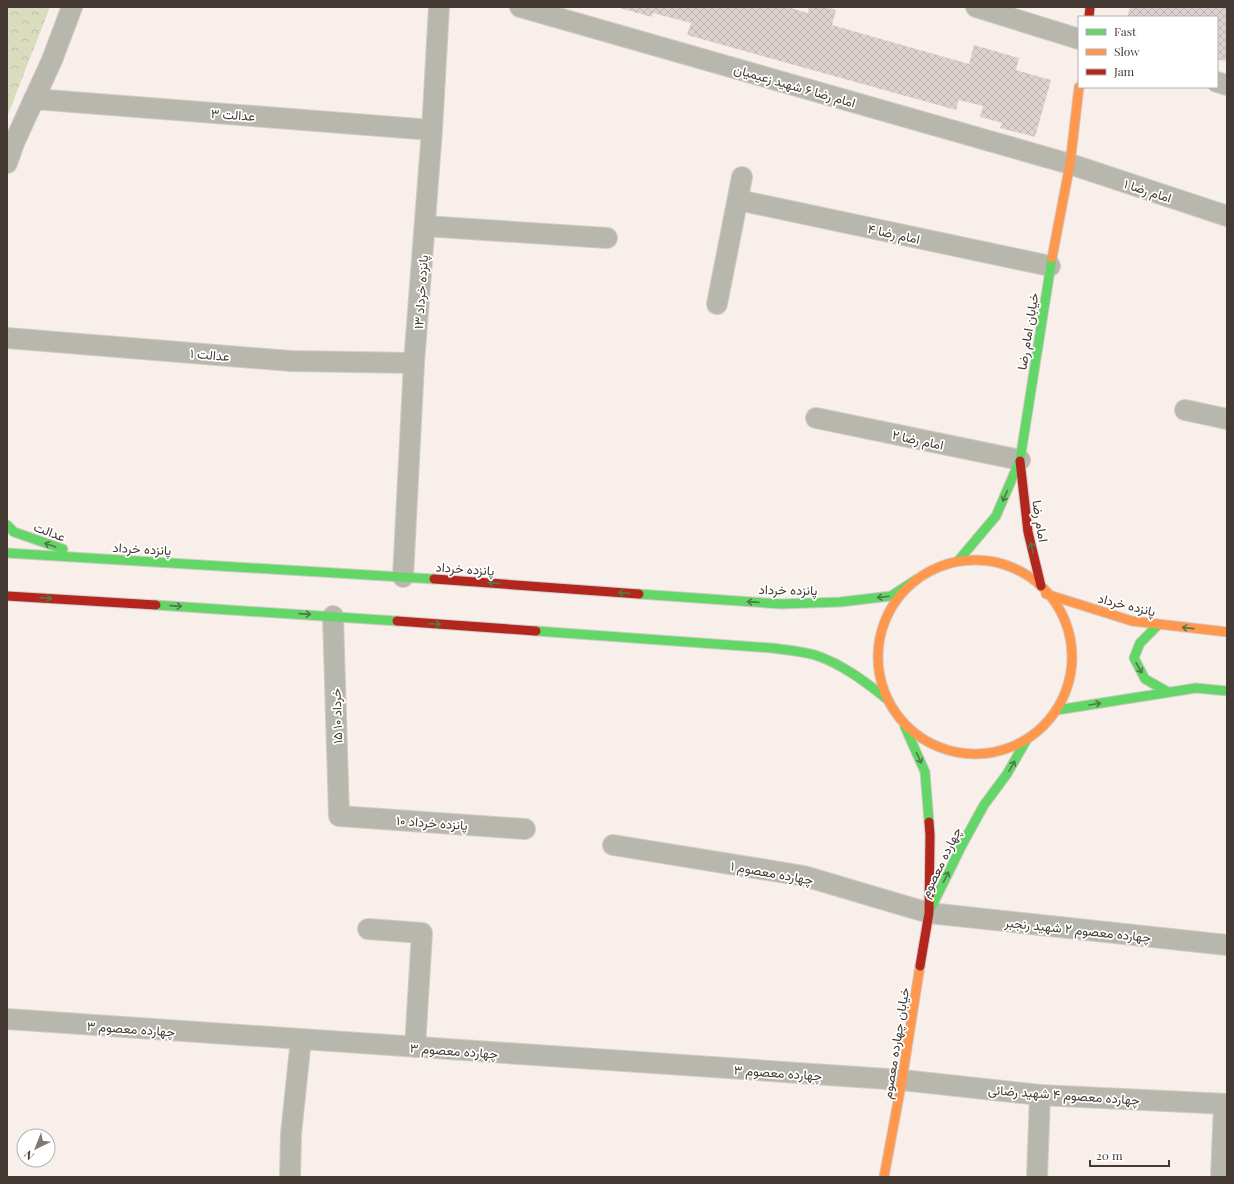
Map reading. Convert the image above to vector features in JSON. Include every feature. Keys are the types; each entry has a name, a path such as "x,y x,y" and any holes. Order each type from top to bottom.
{"main road":[{"name":"خیابان امام رضا","path":"958,562 996,516 1020,460 1050,266 1070,164 1080,88"},
{"name":"امام رضا","path":"1020,460 1028,532 1041,586"},
{"name":"عدالت","path":"7,525 14,532 86,558"},
{"name":"پانزده خرداد","path":"7,553 403,577 781,604 840,602 891,596 917,579"},
{"path":"987,561 1016,569 1041,586 1061,613 1071,645 1070,679 1057,710 1044,726 1027,739 1002,750 976,755 949,751 924,740 903,723 888,700 878,668 880,634 894,603 917,579 936,568 958,562 987,561"},
{"name":"پانزده خرداد","path":"1046,594 1132,621 1227,632"},
{"path":"7,596 332,616 772,648 813,654 840,665 873,687 888,700"},
{"path":"1158,625 1140,642 1134,658 1145,679 1168,692"},
{"path":"1057,710 1196,688 1227,691"},
{"name":"چهارده معصوم","path":"903,723 925,772 929,807 930,835 929,913"},
{"name":"چهارده معصوم","path":"929,913 962,845 984,805 1007,774 1027,739"},
{"name":"خیابان چهارده معصوم","path":"884,1177 902,1080 929,913"}],"street":[{"path":"7,162 14,143 52,60 72,7"},
{"name":"پانزده خرداد ۱۳","path":"403,577 414,364 432,130 439,7"},
{"name":"امام رضا ۶ شهید زعیمیان","path":"520,7 1070,164"},
{"path":"976,7 1078,39"},
{"name":"عدالت ۳","path":"34,99 432,130"},
{"name":"امام رضا ۱","path":"1070,164 1227,216"},
{"path":"716,304 742,177"},
{"name":"امام رضا ۴","path":"738,200 1050,266"},
{"path":"425,226 607,238"},
{"name":"عدالت ۱","path":"7,338 291,361 414,364"},
{"path":"1185,410 1227,419"},
{"name":"امام رضا ۲","path":"816,418 1020,460"},
{"name":"۱۵ خرداد ۱۰","path":"332,616 339,816"},
{"name":"پانزده خرداد ۱۰","path":"339,816 525,829"},
{"name":"چهارده معصوم ۱","path":"613,845 804,876 929,913"},
{"name":"چهارده معصوم ۲ شهید رنجبر","path":"929,913 1227,946"},
{"path":"368,928 422,933 416,1047"},
{"name":"چهارده معصوم ۳","path":"7,1019 902,1080"},
{"path":"290,1177 291,1134 301,1040"},
{"name":"چهارده معصوم ۴ شهید رضائی","path":"902,1080 1040,1095 1225,1104"},
{"path":"1037,1177 1040,1095"},
{"path":"1221,1177 1225,1104"}],"green space":[{"path":"7,7 50,7 7,117"}],"building":[{"path":"616,7 787,7 808,13 809,7 826,7 836,10 832,25 969,64 974,45 1019,58 1016,70 1051,80 1035,137 1000,128 1002,123 980,117 983,106 959,100 956,110 687,35 691,23 653,13 652,17"},
{"path":"1130,7 1227,7 1227,62 1218,59 1218,16 1127,16"}],"traffic: fast":[{"path":"958,561 996,516 1020,460 1052,258"},
{"path":"7,525 14,532 63,549"},
{"path":"7,553 434,579"},
{"path":"639,594 781,604 840,602 891,596 917,579"},
{"path":"156,605 397,621"},
{"path":"1158,625 1140,643 1134,658 1145,679 1168,692"},
{"path":"536,631 772,648 804,652 815,655 844,668 888,700"},
{"path":"1057,710 1196,688 1227,691"},
{"path":"905,727 925,772 929,822"},
{"path":"932,906 962,845 984,805 1007,774 1027,739"}],"traffic: slow":[{"path":"1052,258 1070,164 1079,88"},
{"path":"975,560 994,562 1021,572 1036,582 1050,596 1064,620 1070,638 1072,657 1070,676 1060,703 1050,718 1036,732 1012,746 994,752 975,754 956,752 929,742 914,732 900,718 886,694 880,676 878,657 880,638 890,611 900,596 914,582 938,568 956,562 975,560"},
{"path":"1046,594 1132,621 1227,632"},
{"path":"884,1177 902,1080 920,966"}],"traffic: jam":[{"path":"1089,16 1090,7"},
{"path":"1020,461 1028,532 1041,586"},
{"path":"434,579 639,594"},
{"path":"7,596 156,605"},
{"path":"397,621 536,631"},
{"path":"920,966 929,913 929,822"}]}
